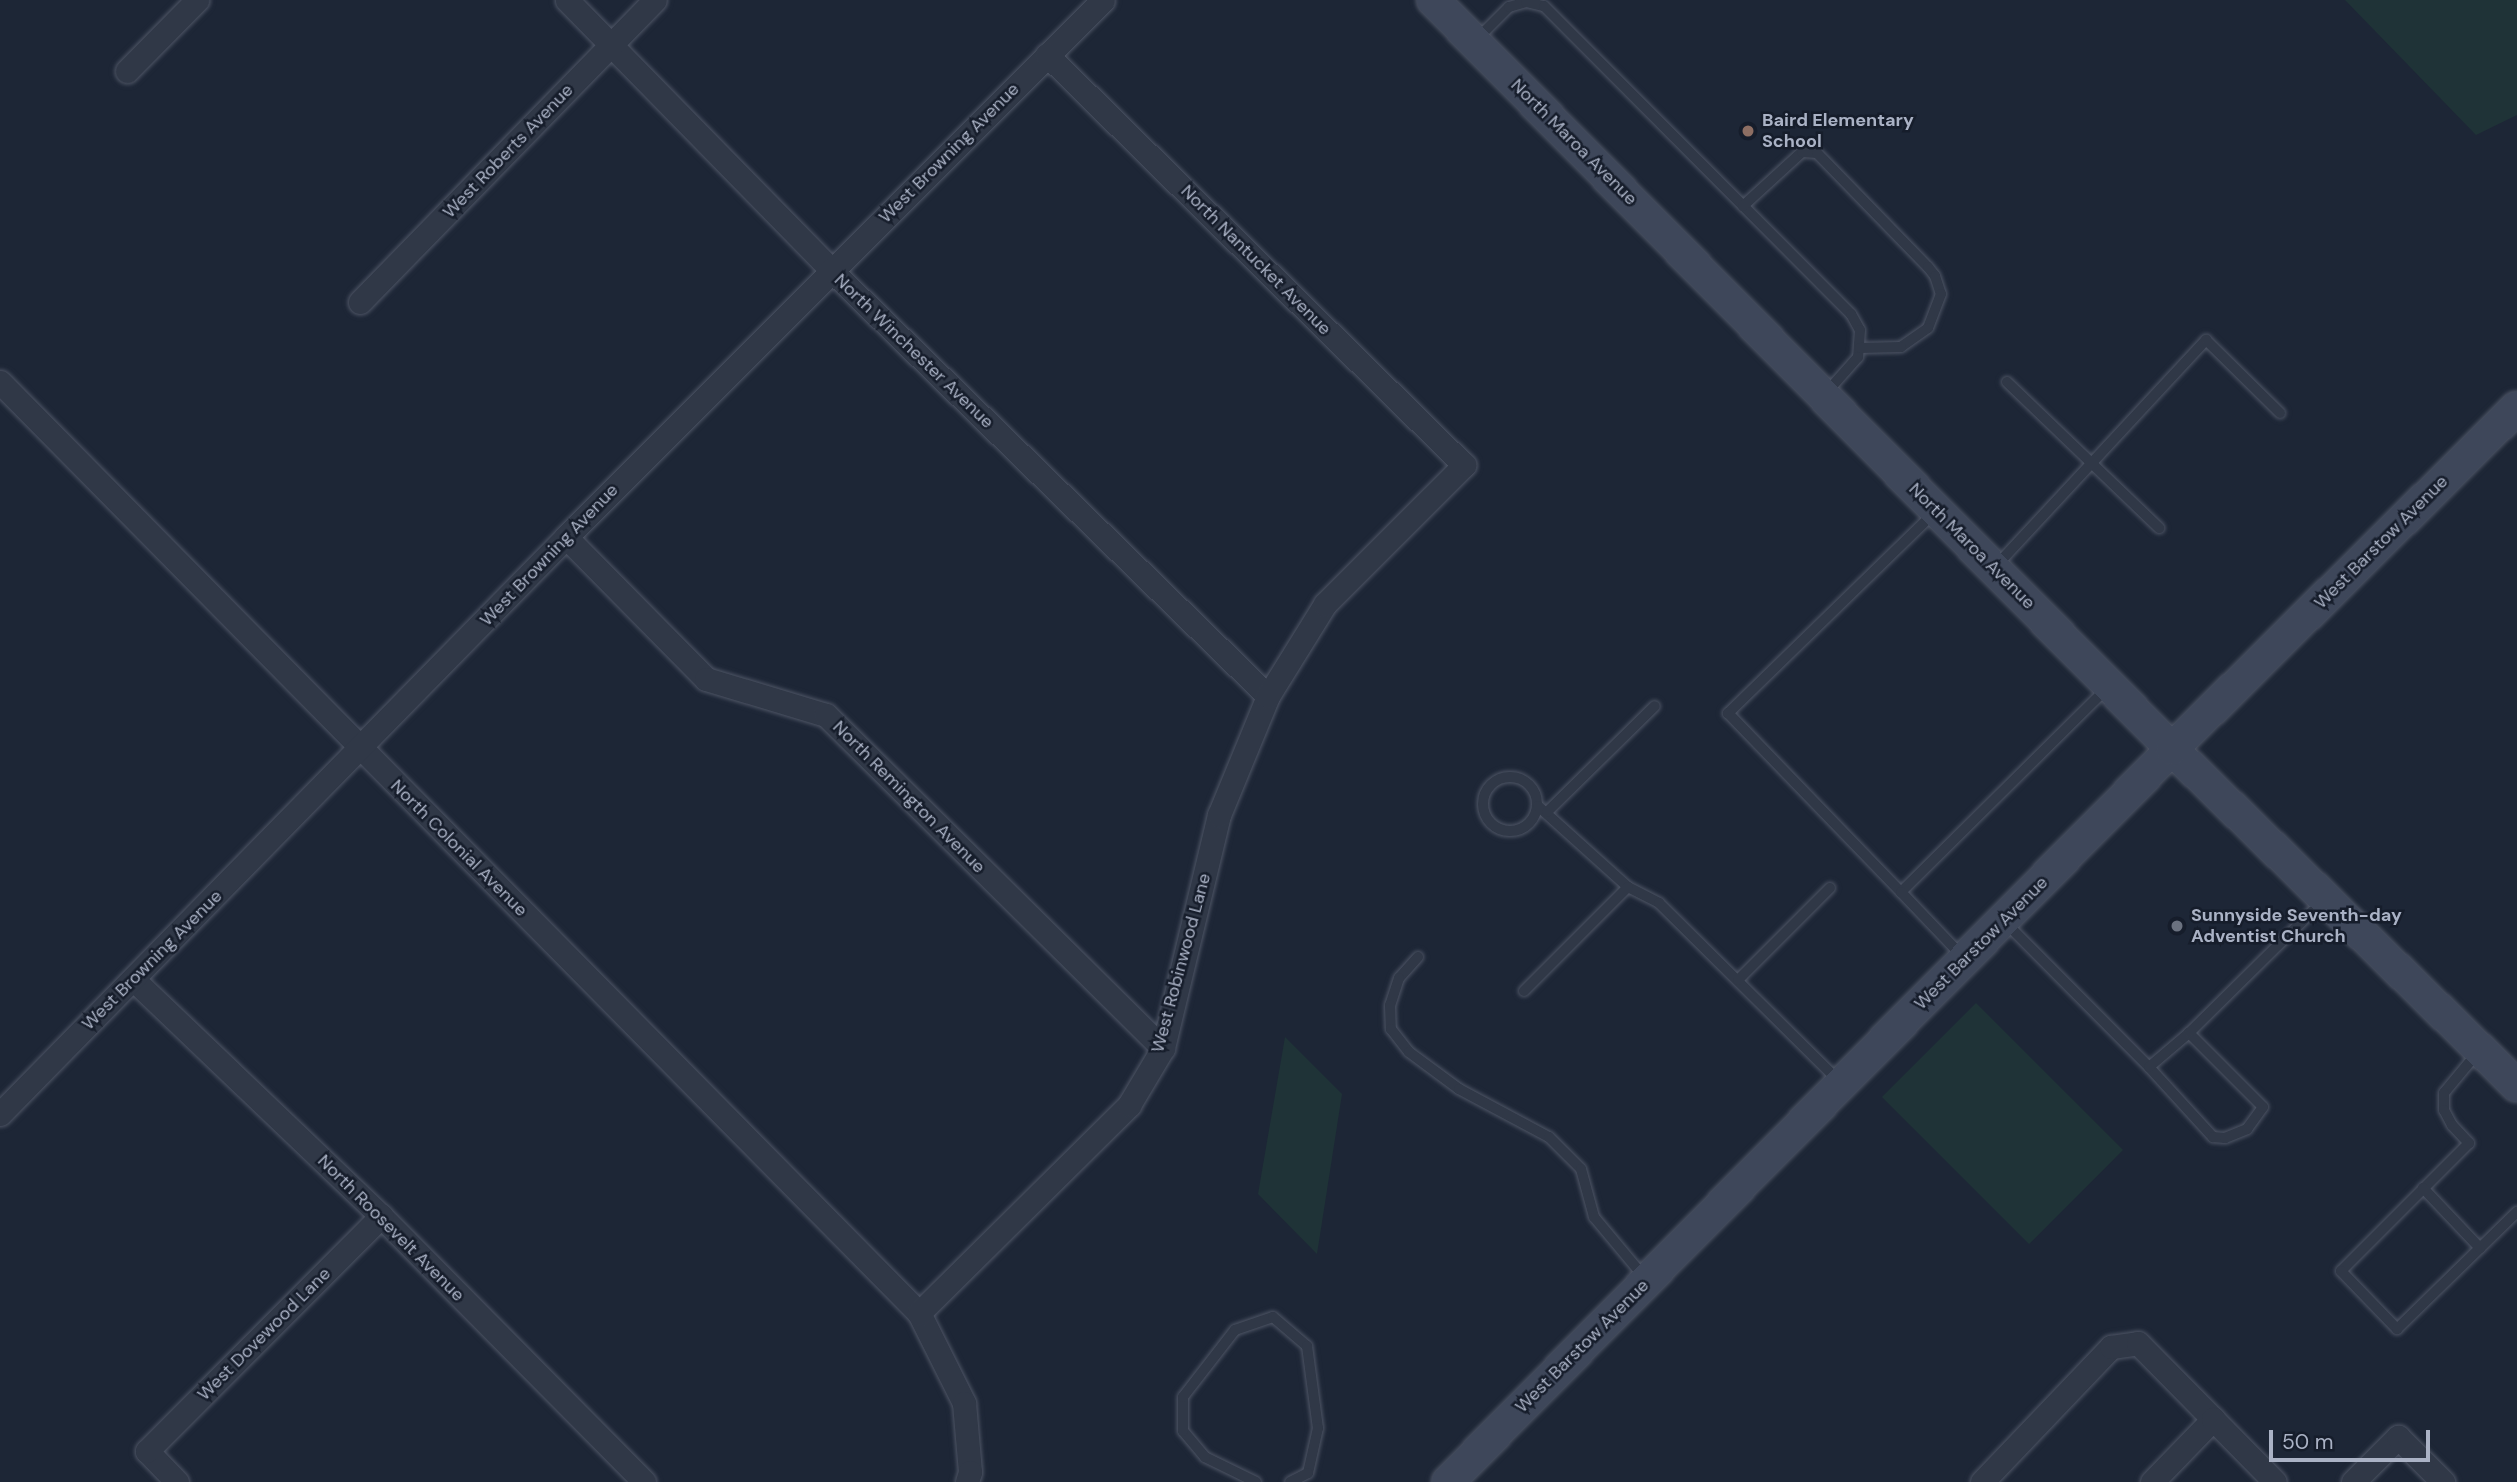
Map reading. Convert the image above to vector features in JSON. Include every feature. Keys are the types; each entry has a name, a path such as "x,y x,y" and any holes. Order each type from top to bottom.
{"main road":[{"name":"North Maroa Avenue","path":"1433,0 2172,749 2517,1086"},
{"name":"West Barstow Avenue","path":"1448,1482 2172,749 2517,408"}],"street":[{"path":"127,71 197,0"},
{"name":"North Winchester Avenue","path":"566,0 831,270 1268,696"},
{"name":"West Roberts Avenue","path":"360,302 655,0"},
{"name":"West Browning Avenue","path":"0,1114 566,537 1102,0"},
{"name":"North Nantucket Avenue","path":"1048,55 1464,465"},
{"name":"North Colonial Avenue","path":"0,382 919,1312"},
{"name":"West Robinwood Lane","path":"919,1312 1129,1105 1163,1048 1219,815 1268,696 1325,604 1464,465"},
{"name":"North Remington Avenue","path":"566,537 706,679 826,715 1163,1048"},
{"name":"North Roosevelt Avenue","path":"133,979 381,1216 644,1482"},
{"name":"West Dovewood Lane","path":"177,1482 147,1451 381,1216"},
{"path":"919,1312 964,1403 970,1472 967,1482"},
{"path":"1982,1482 2111,1347 2138,1343 2275,1482"},
{"path":"2152,1482 2213,1419"},
{"path":"2353,1482 2398,1437 2443,1482"}],"lane":[{"path":"1474,41 1509,7 1526,2 1544,6 1744,206 1857,322 1860,348 1854,365 1824,396"},
{"path":"1744,206 1802,152 1817,153 1935,276 1941,295 1928,328 1901,347 1860,348"},
{"path":"1994,568 2206,340 2280,413"},
{"path":"2007,382 2159,528"},
{"path":"1937,510 1728,713 1965,959"},
{"path":"1901,892 2109,685"},
{"path":"1655,706 1542,809 1536,813 1524,828 1507,831 1491,824 1486,816 1484,799 1492,784 1500,779 1518,778 1532,789 1542,809 1628,887 1658,903 1841,1083"},
{"path":"1524,991 1628,887"},
{"path":"1738,980 1829,888"},
{"path":"2149,1067 2189,1033 2325,899"},
{"path":"2004,921 2149,1067 2213,1137 2225,1138 2247,1129 2263,1107 2189,1033"},
{"path":"1418,957 1399,978 1390,1005 1391,1029 1409,1052 1459,1089 1549,1136 1581,1169 1594,1217 1647,1280"},
{"path":"2480,1050 2444,1093 2444,1110 2452,1125 2469,1143 2341,1271 2397,1329 2517,1212"},
{"path":"2423,1188 2480,1248"},
{"path":"1256,1482 1205,1457 1183,1432 1183,1396 1235,1331 1273,1317 1307,1346 1318,1428 1310,1478 1290,1482"}],"green space":[{"path":"2345,0 2517,0 2517,115 2476,135"},
{"path":"1976,1003 2123,1150 2029,1244 1882,1097"},
{"path":"1285,1037 1342,1094 1317,1254 1258,1194"}],"place":[{"name":"Baird Elementary School","path":"1748,131"},
{"name":"Sunnyside Seventh-day Adventist Church","path":"2177,926"}]}
